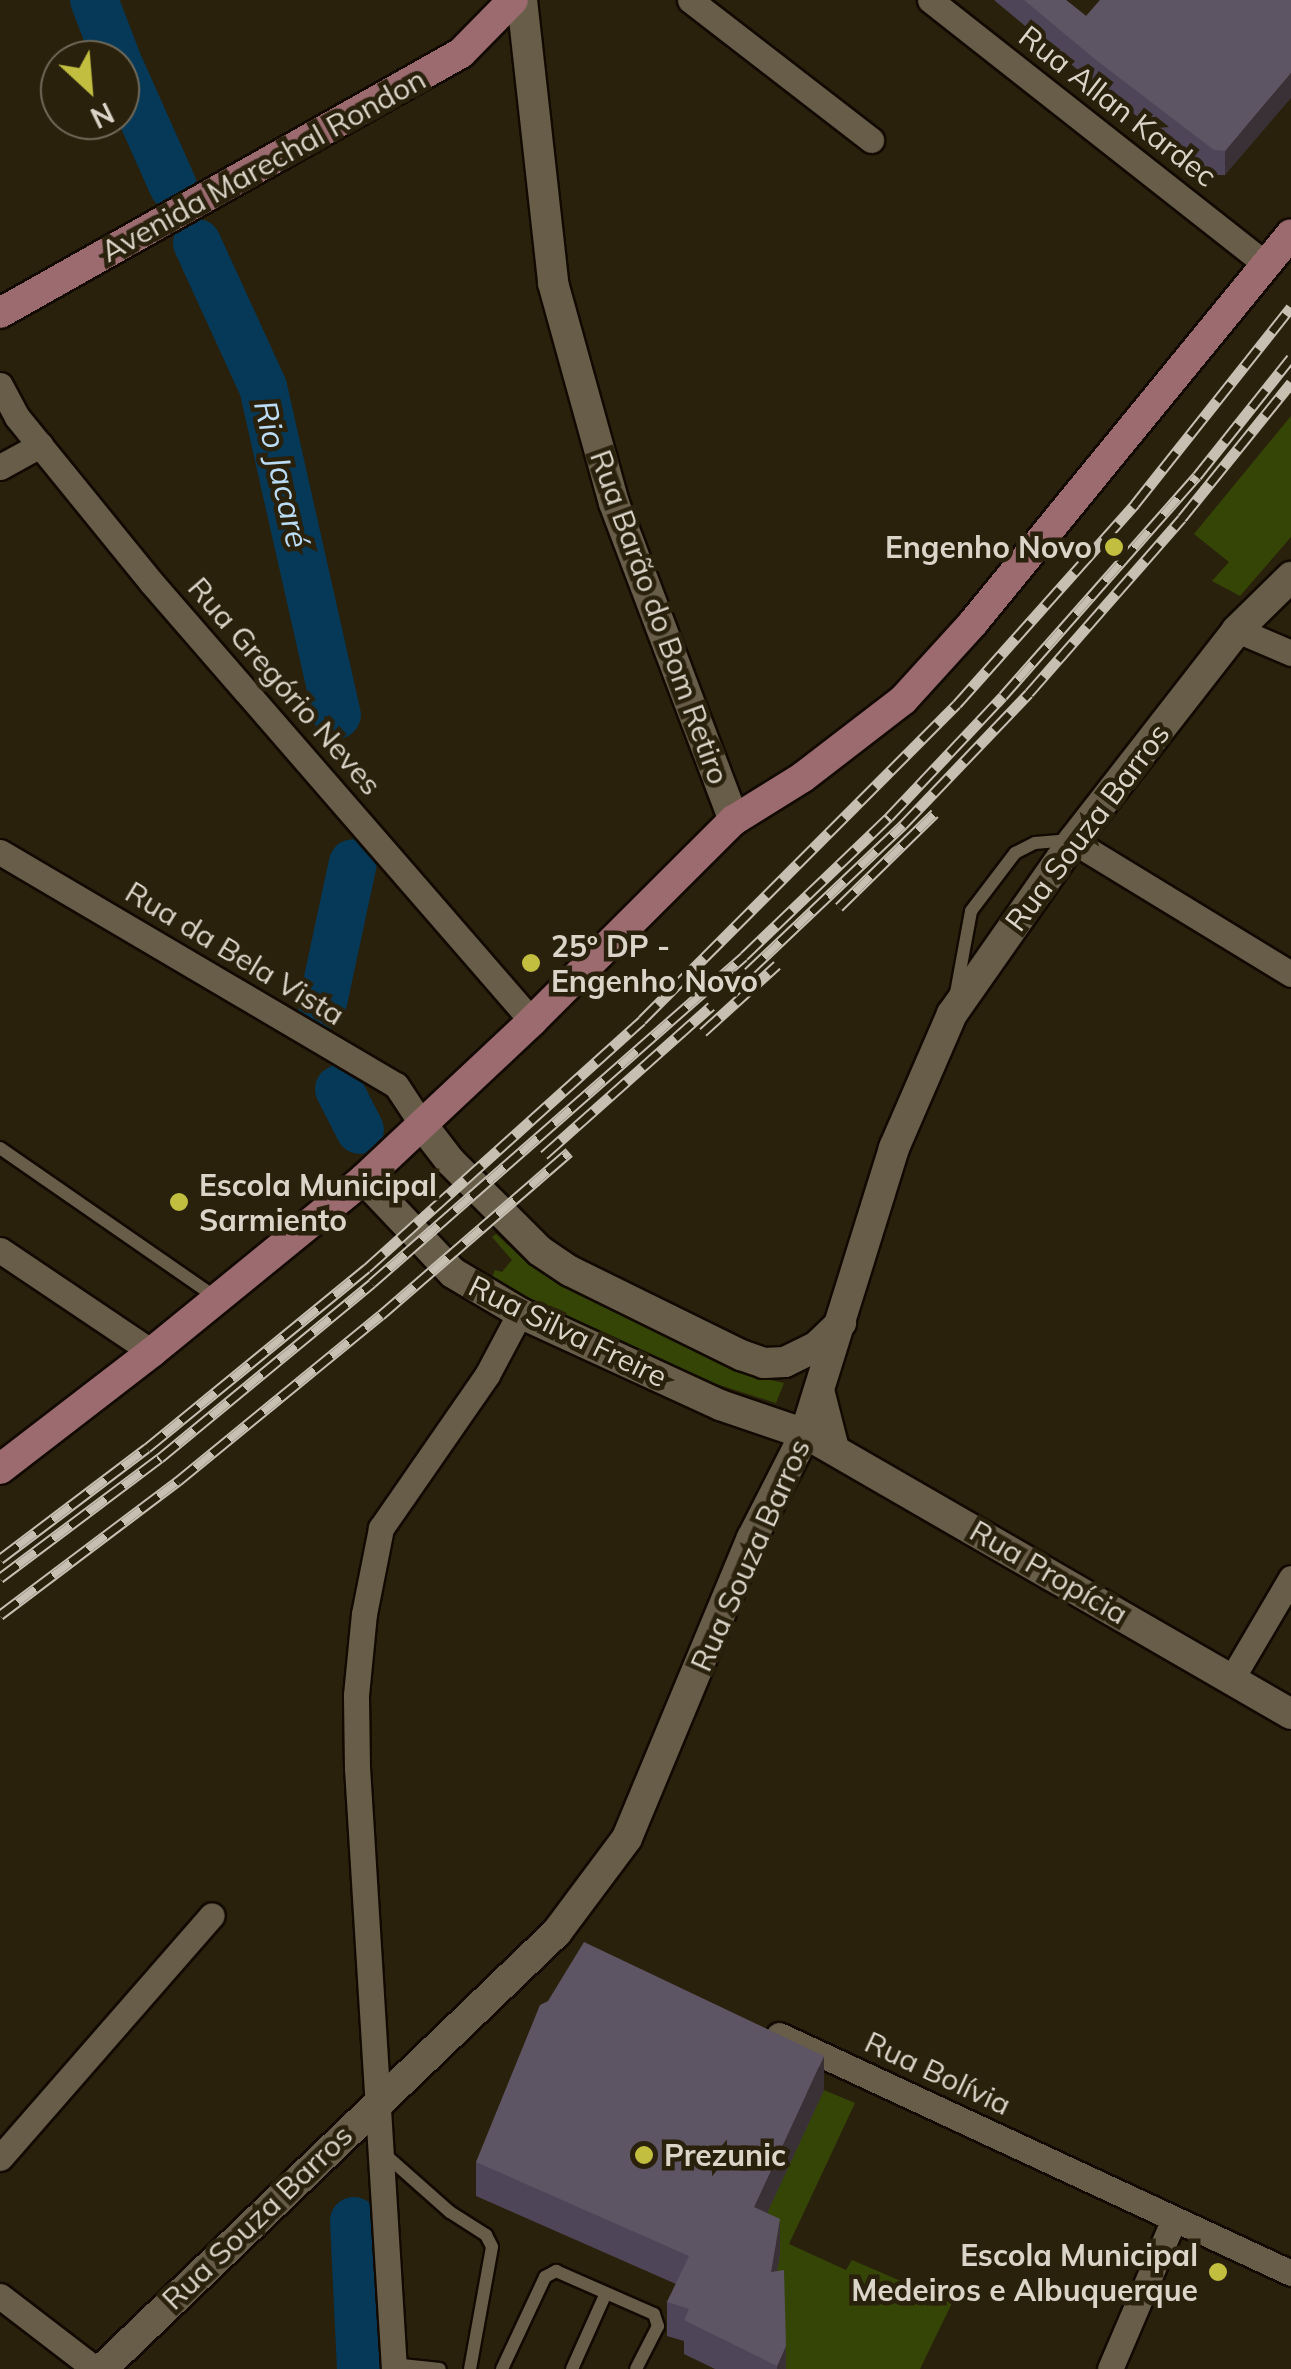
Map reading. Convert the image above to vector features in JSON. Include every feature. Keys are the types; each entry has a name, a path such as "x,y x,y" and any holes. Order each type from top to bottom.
{"main road":[{"name":"Avenida Marechal Rondon","path":"0,313 461,53 513,0"},
{"name":"Rua Barão do Bom Retiro","path":"522,0 552,283 614,504 734,820"},
{"path":"0,1468 218,1299 423,1126 734,820 803,776 902,700 973,623 1291,234"},
{"name":"Rua Souza Barros","path":"98,2369 379,2098 566,1936 627,1838 752,1538 805,1434 894,1148 952,1014 1073,841 1237,630 1291,577"},
{"name":"Rua Silva Freire","path":"423,1126 450,1161 540,1250 570,1272 741,1355 764,1362 801,1357 843,1320"},
{"name":"Rua Silva Freire","path":"364,1178 453,1273 520,1313 720,1404 805,1434"},
{"path":"820,1391 834,1449"},
{"name":"Rua Propícia","path":"805,1434 1291,1714"}],"street":[{"path":"690,0 871,140"},
{"name":"Rua Allan Kardec","path":"930,0 1266,264"},
{"name":"Rua Gregório Neves","path":"0,385 40,445 152,582 532,1021"},
{"path":"0,468 40,445"},
{"path":"1237,630 1291,653"},
{"path":"1073,841 1291,974"},
{"name":"Rua da Bela Vista","path":"0,852 396,1086 423,1126"},
{"path":"0,1250 152,1352"},
{"path":"394,2366 356,1695 381,1528 488,1375 520,1313"},
{"path":"1232,1678 1291,1578"},
{"path":"0,2158 212,1915"},
{"name":"Rua Bolívia","path":"751,2022 1291,2273"},
{"path":"1110,2369 1174,2218"},
{"path":"0,2296 98,2369"}],"lane":[{"path":"952,1014 971,911 1015,852 1035,842 1073,841"},
{"path":"0,1148 218,1299"},
{"path":"379,2149 450,2212 486,2235 492,2246 470,2369"},
{"path":"502,2369 549,2272 556,2271 657,2320 636,2369"},
{"path":"572,2369 606,2293"},
{"path":"394,2366 440,2369"}],"green space":[{"path":"1291,416 1291,537 1240,596 1212,581 1229,562 1194,534"},
{"path":"496,1234 523,1259 589,1297 744,1374 784,1383 776,1403 691,1376 574,1324 491,1280 495,1270 502,1272 512,1260 492,1237"},
{"path":"824,2090 855,2103 789,2244 846,2270 852,2260 952,2303 920,2369 786,2369 754,2241"}],"building":[{"path":"1024,0 1066,0 1086,16 1100,0 1291,0 1291,73 1225,151 1214,150"},
{"name":"Prezunic","path":"584,1942 824,2056 754,2207 780,2219 771,2272 784,2270 786,2346 777,2366 684,2320 689,2309 667,2302 689,2256 476,2162 540,2005 548,2001"}],"waterway":[{"name":"Rio Jacaré","path":"94,0 109,40"},
{"name":"Rio Jacaré","path":"140,112 173,186"},
{"name":"Rio Jacaré","path":"197,243 263,387 337,715"},
{"name":"Rio Jacaré","path":"322,1007 353,863"},
{"name":"Rio Jacaré","path":"339,1089 360,1130"},
{"name":"Rio Jacaré","path":"354,2221 361,2369"}],"railway":[{"path":"0,1559 147,1448 367,1268 642,1020 957,704 1135,504 1291,307"},
{"path":"0,1578 160,1458 372,1283 744,956 889,817 1003,696 1197,476 1291,358"},
{"path":"748,972 903,825 1029,693 1182,518 1291,383"},
{"path":"839,907 935,813"},
{"path":"703,1032 777,965"},
{"path":"544,1155 711,1006"},
{"path":"0,1615 178,1481 381,1315 569,1152"}],"place":[{"name":"Engenho Novo","path":"1114,547"},
{"name":"25º DP - Engenho Novo","path":"531,963"},
{"name":"Escola Municipal Sarmiento","path":"179,1202"},
{"name":"Prezunic","path":"644,2155"},
{"name":"Escola Municipal Medeiros e Albuquerque","path":"1218,2272"}]}
